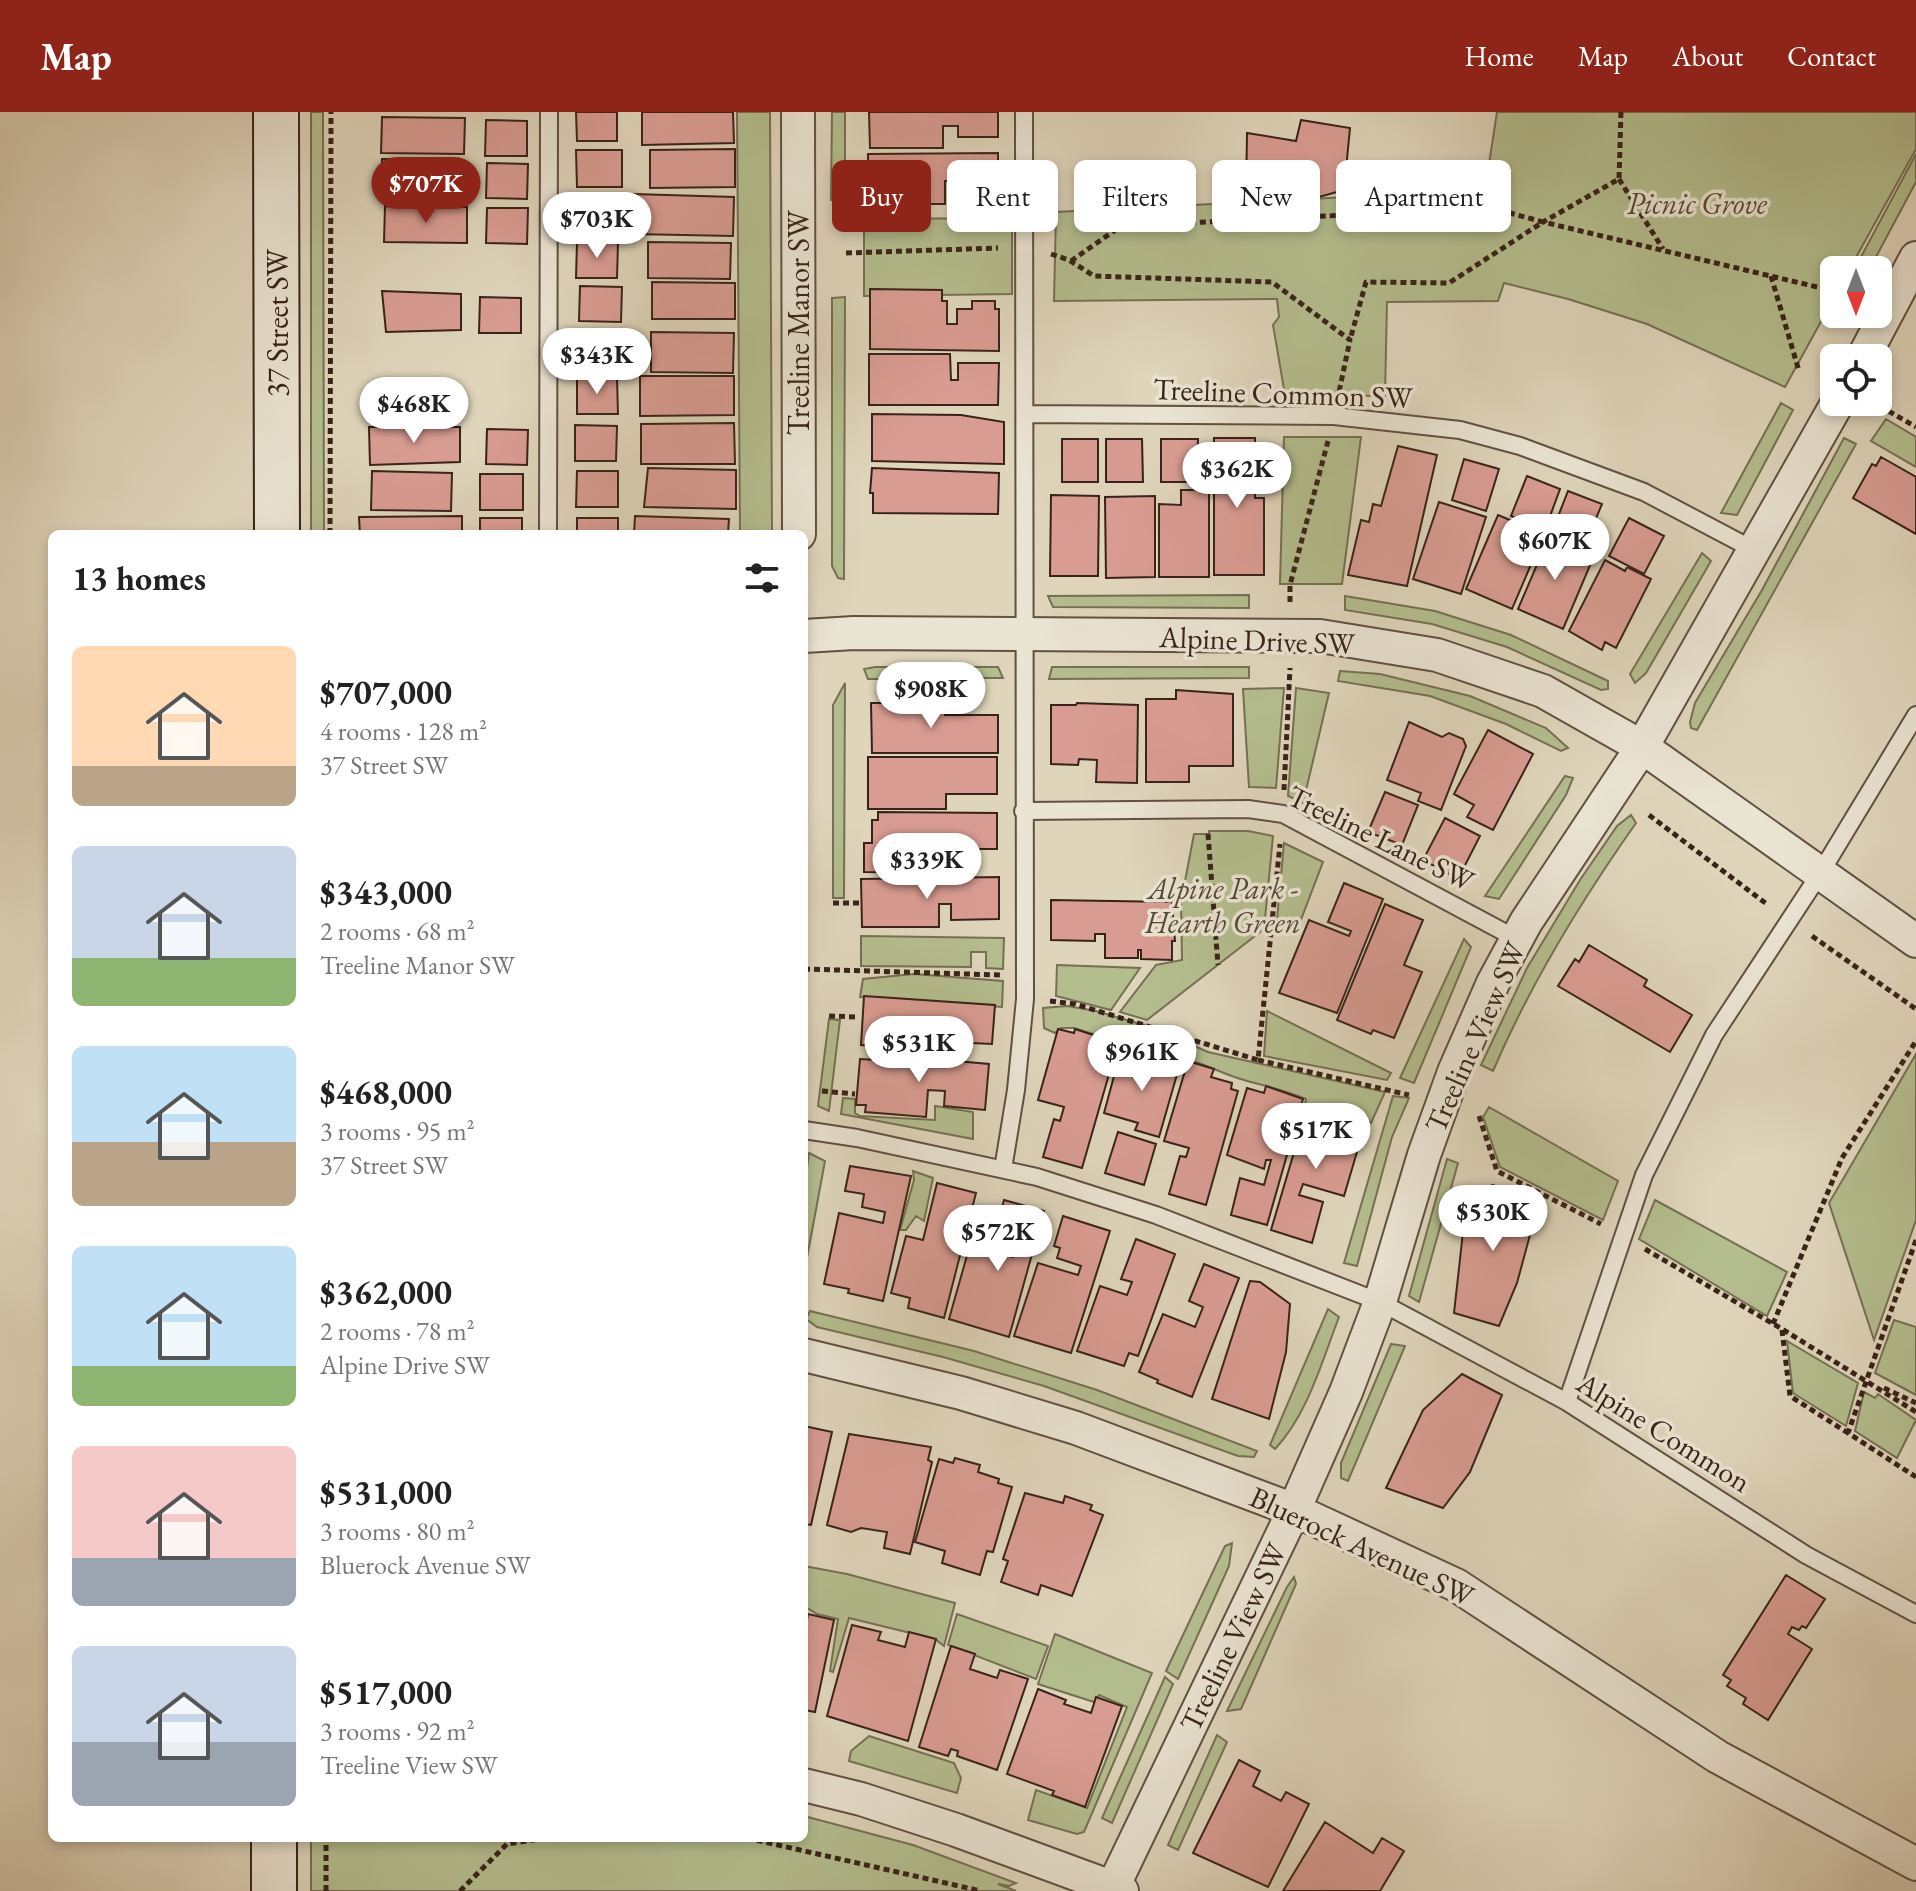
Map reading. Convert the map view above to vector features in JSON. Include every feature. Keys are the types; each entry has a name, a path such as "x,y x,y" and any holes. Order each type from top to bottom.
{"street":[{"name":"37 Street SW","path":"276,112 277,530"},
{"name":"Treeline Manor SW","path":"798,112 799,530"},
{"path":"1870,344 1916,258"},
{"name":"Treeline View SW","path":"1118,1889 1346,1392 1380,1302 1424,1155 1488,996 1526,922 1642,747 1830,416"},
{"name":"Alpine Drive SW","path":"808,636 854,633 1320,636 1437,655 1543,691 1642,747 1916,941"},
{"name":"Bluerock Avenue SW","path":"808,1356 961,1393 1076,1428 1294,1510 1456,1585 1718,1757 1916,1864"},
{"path":"808,1786 861,1799 1118,1889"},
{"path":"274,1842 274,1891"}],"lane":[{"path":"548,530 549,112"},
{"path":"1003,1169 1016,1090 1025,999 1024,112"},
{"name":"Treeline Common SW","path":"1025,414 1334,416 1460,430 1520,446 1644,492 1754,550"},
{"path":"1567,1402 1644,1175 1714,1035 1821,872 1916,715"},
{"name":"Treeline Lane SW","path":"1023,811 1248,809 1283,814 1517,939"},
{"path":"808,1131 1003,1169 1156,1215 1380,1302"},
{"name":"Alpine Common","path":"1380,1302 1567,1402 1806,1555 1916,1614"}],"path":[{"path":"330,530 331,112"},
{"path":"1621,112 1619,179 1663,250"},
{"path":"1258,1060 1283,814 1290,585 1366,282 1449,283 1543,222 1619,179"},
{"path":"1071,261 1121,226 1492,208 1820,287"},
{"path":"846,253 1025,247 1071,261 1094,276 1272,282 1350,340"},
{"path":"1771,275 1799,371"},
{"path":"1892,413 1916,427"},
{"path":"1206,809 1218,965"},
{"path":"833,903 861,903"},
{"path":"808,969 1025,976"},
{"path":"1025,999 1075,1004 1258,1060 1443,1103"},
{"path":"829,1016 858,1017"},
{"path":"1773,1324 1842,1158 1916,1041"},
{"path":"822,1091 855,1094"},
{"path":"1479,1116 1497,1171 1623,1237 1782,1329 1916,1412"},
{"path":"1848,1433 1916,1240"},
{"path":"1782,1329 1790,1396 1916,1477"},
{"path":"1868,1381 1916,1403"},
{"path":"326,1842 326,1891"},
{"path":"460,1891 507,1844 520,1842"},
{"path":"765,1842 981,1891"}],"green space":[{"path":"311,112 323,112 324,530 311,530"},
{"path":"737,112 770,112 772,530 740,530"},
{"path":"832,112 845,112 845,160 832,160 831,200"},
{"name":"Picnic Grove","path":"1497,112 1916,112 1916,149 1857,256 1820,256 1820,323 1785,387 1647,324 1504,283 1498,301 1387,302 1385,396 1285,395 1273,325 1279,317 1277,299 1054,301 1058,212 1074,211 1074,232 1196,232 1196,205 1212,204 1212,232 1320,232 1320,198 1336,198 1336,232 1511,232 1511,160 1490,160"},
{"path":"1916,154 1916,182 1876,256 1861,256"},
{"path":"947,218 947,232 1012,232 1012,294 864,296 864,232 931,232 931,219"},
{"path":"845,297 844,579 838,578 832,566 832,298"},
{"path":"1781,403 1793,410 1737,515 1721,513"},
{"path":"1886,419 1916,437 1916,467 1871,441"},
{"path":"1284,437 1361,437 1342,584 1280,584"},
{"path":"1844,438 1856,444 1697,730 1691,728 1695,703 1762,590"},
{"path":"1702,553 1711,561 1646,673 1635,683 1630,674"},
{"path":"1249,595 1249,608 1053,607 1048,596"},
{"path":"1345,596 1435,611 1511,635 1608,681 1608,689 1601,690 1507,647 1432,624 1345,610"},
{"path":"998,667 1003,678 970,678 969,672 959,672 958,679 868,679 864,669"},
{"path":"1052,667 1249,667 1249,678 1049,679"},
{"path":"1340,671 1380,674 1470,696 1546,728 1568,748 1561,751 1506,724 1430,696 1338,681"},
{"path":"845,683 844,898 833,898 833,705"},
{"path":"1284,688 1276,788 1249,787 1243,689"},
{"path":"1296,688 1329,693 1303,803 1288,796"},
{"path":"1565,776 1573,778 1566,795 1499,899 1485,896"},
{"path":"1631,815 1636,823 1558,943 1493,1071 1481,1065 1527,968 1580,880 1617,826"},
{"name":"Alpine Park - Hearth Green","path":"1209,831 1248,831 1273,836 1264,929 1147,1020 1120,1012 1156,965 1182,960 1181,902 1194,834 1209,834"},
{"path":"1284,843 1323,862 1297,930 1277,919"},
{"path":"861,936 1004,938 1003,969 986,968 986,952 971,952 971,967 861,966"},
{"path":"1464,939 1471,947 1414,1083 1400,1078"},
{"path":"1057,965 1140,968 1111,1010 1056,996"},
{"path":"914,974 1003,981 1002,1007 860,997 863,979"},
{"path":"1067,1006 1154,1028 1208,1052 1385,1092 1371,1123 1305,1105 1306,1099 1189,1060 1185,1069 1178,1068 1174,1063 1074,1028 1061,1028 1055,1033 1044,1028 1043,1008"},
{"path":"1267,1011 1391,1073 1387,1080 1264,1056"},
{"path":"829,1019 840,1020 829,1111 818,1106"},
{"path":"1916,1054 1916,1220 1874,1340 1829,1203"},
{"path":"1393,1096 1409,1098 1392,1137 1357,1266 1344,1263"},
{"path":"843,1098 855,1099 855,1113 860,1116 935,1120 935,1106 973,1112 973,1139 841,1114"},
{"path":"1489,1107 1618,1181 1603,1220 1500,1167 1483,1117"},
{"path":"809,1153 825,1161 808,1252"},
{"path":"1447,1159 1458,1163 1419,1302 1409,1296"},
{"path":"913,1171 933,1178 924,1221 916,1216 906,1230 900,1230 914,1180"},
{"path":"1655,1200 1787,1272 1767,1316 1639,1239"},
{"path":"1328,1309 1339,1317 1320,1369 1297,1420 1275,1449 1270,1445"},
{"path":"810,1311 974,1351 1097,1390 1257,1451 1254,1457 1238,1456 1044,1386 943,1357 817,1327 808,1320"},
{"path":"1894,1320 1916,1327 1916,1395 1875,1373"},
{"path":"1787,1341 1858,1383 1846,1426 1793,1393"},
{"path":"1391,1344 1405,1346 1348,1481 1341,1478 1341,1463"},
{"path":"1864,1392 1875,1398 1878,1394 1916,1420 1897,1458 1855,1431"},
{"path":"1232,1543 1229,1566 1178,1679 1166,1671 1225,1546"},
{"path":"808,1567 955,1603 944,1646 935,1639 849,1618 833,1672 830,1671 838,1619 808,1608"},
{"path":"1294,1577 1296,1584 1241,1709 1227,1711 1287,1587"},
{"path":"957,1614 1048,1646 1036,1679 948,1645"},
{"path":"1055,1634 1152,1673 1084,1832 1077,1834 1028,1820 1036,1790 1087,1808 1127,1707 1099,1695 1094,1702 1038,1684"},
{"path":"1165,1677 1173,1684 1112,1823 1102,1818"},
{"path":"1217,1735 1227,1742 1178,1850 1168,1845"},
{"path":"869,1736 954,1763 961,1778 957,1793 849,1761 851,1751"},
{"path":"808,1817 913,1845 1016,1883 1009,1886 998,1884 1016,1891 311,1891 311,1842 808,1842"}],"building":[{"path":"576,112 617,112 617,141 577,141"},
{"path":"642,112 733,112 734,143 642,145"},
{"path":"869,112 998,112 998,137 958,137 958,126 943,126 943,148 870,148"},
{"path":"382,117 465,118 464,154 381,153"},
{"path":"486,120 527,121 527,156 485,156"},
{"path":"1301,120 1350,128 1347,160 1336,160 1336,192 1320,197 1320,160 1247,160 1247,133 1296,141"},
{"path":"735,149 735,187 650,188 650,150"},
{"path":"576,150 622,150 622,187 577,187"},
{"path":"998,153 998,160 947,160 945,204 931,204 931,160 868,160 868,154"},
{"path":"382,159 465,161 464,197 381,195"},
{"path":"487,163 528,164 527,199 486,198"},
{"path":"633,194 734,197 733,236 632,234"},
{"path":"576,197 619,197 619,232 576,231"},
{"path":"385,206 467,207 467,243 384,242"},
{"path":"487,208 528,208 527,244 486,243"},
{"path":"577,242 618,243 617,278 576,278"},
{"path":"648,242 731,243 730,279 648,278"},
{"path":"652,282 735,283 735,319 652,319"},
{"path":"580,286 622,287 621,322 579,321"},
{"path":"870,289 942,290 942,301 947,301 947,324 957,324 957,309 972,309 972,301 995,301 995,309 999,309 999,351 870,349"},
{"path":"382,291 461,294 461,330 386,332"},
{"path":"480,297 521,298 521,333 479,333"},
{"path":"651,332 734,333 733,373 651,372"},
{"path":"577,334 619,334 619,371 577,371"},
{"path":"869,354 950,354 951,380 958,380 958,363 999,363 998,405 869,405"},
{"path":"640,376 734,376 734,415 640,416"},
{"path":"577,378 617,378 618,414 577,414"},
{"path":"872,414 961,415 1004,422 1004,464 872,461"},
{"path":"734,423 735,464 641,464 641,424"},
{"path":"575,425 617,426 616,461 575,461"},
{"path":"369,427 460,427 460,462 370,465"},
{"path":"487,429 528,430 527,465 486,464"},
{"path":"1214,438 1255,438 1255,498 1264,498 1264,575 1214,575"},
{"path":"1062,439 1098,439 1098,482 1062,482"},
{"path":"1106,439 1142,439 1143,482 1106,482"},
{"path":"1161,439 1198,439 1197,482 1161,482"},
{"path":"1398,446 1437,455 1407,586 1348,575 1361,520 1369,522 1373,504 1381,506"},
{"path":"1881,457 1916,477 1916,534 1853,498 1872,464 1876,466"},
{"path":"1464,459 1499,469 1486,511 1452,500"},
{"path":"648,468 736,470 736,509 644,507"},
{"path":"872,468 999,473 998,514 873,513 873,493 870,493"},
{"path":"372,471 452,473 451,511 371,510"},
{"path":"577,471 618,471 618,507 576,507"},
{"path":"480,474 523,474 523,510 480,510"},
{"path":"1527,476 1560,489 1545,530 1511,516"},
{"path":"1181,490 1209,490 1209,577 1159,577 1159,504 1181,505"},
{"path":"1568,491 1602,504 1585,545 1552,532"},
{"path":"1051,495 1099,496 1098,576 1050,576"},
{"path":"1155,496 1155,577 1106,578 1105,497"},
{"path":"1439,502 1486,517 1461,594 1413,579"},
{"path":"1498,515 1544,534 1512,609 1466,589"},
{"path":"462,516 462,530 360,530 359,517"},
{"path":"635,516 729,519 728,530 634,530"},
{"path":"480,518 522,518 522,530 480,530"},
{"path":"577,518 618,518 618,530 577,530"},
{"path":"1629,518 1664,536 1644,574 1609,556"},
{"path":"1551,532 1576,543 1571,555 1591,563 1563,629 1518,609"},
{"path":"1605,560 1625,571 1627,567 1651,579 1616,648 1605,642 1602,650 1569,631"},
{"path":"1176,690 1233,694 1233,766 1189,766 1189,782 1146,782 1146,699 1176,699"},
{"path":"871,703 945,703 945,715 998,715 998,753 872,753"},
{"path":"1051,705 1138,705 1137,783 1096,782 1097,760 1079,759 1078,765 1051,764"},
{"path":"1409,722 1442,737 1449,733 1463,739 1466,746 1441,810 1418,801 1421,793 1387,780"},
{"path":"1488,730 1533,754 1493,830 1467,817 1474,805 1454,794"},
{"path":"868,757 997,757 997,794 946,794 946,809 868,809"},
{"path":"1385,792 1418,805 1402,845 1368,832"},
{"path":"878,812 997,813 997,849 957,849 957,844 948,844 948,873 864,872 864,843 872,843 872,820 878,820"},
{"path":"1445,818 1480,836 1458,879 1423,860"},
{"path":"999,877 999,919 951,920 951,904 939,904 939,927 862,927 861,879"},
{"path":"1344,883 1383,899 1337,1013 1279,993 1309,920 1349,936 1351,931 1328,922"},
{"path":"1051,900 1172,902 1175,941 1172,941 1172,960 1141,959 1141,950 1138,950 1138,958 1105,958 1105,934 1095,934 1095,941 1051,940"},
{"path":"1385,904 1423,920 1404,965 1422,972 1394,1038 1373,1030 1371,1034 1337,1020"},
{"path":"1589,945 1647,980 1644,986 1692,1015 1670,1052 1558,986 1575,959 1579,962"},
{"path":"864,996 995,1005 992,1044 951,1042 952,1026 945,1026 941,1029 939,1051 861,1045"},
{"path":"1058,1029 1074,1033 1075,1029 1118,1043 1082,1168 1043,1157 1054,1119 1060,1121 1064,1107 1038,1100"},
{"path":"878,1054 989,1064 985,1110 944,1106 945,1091 928,1090 926,1117 865,1112 866,1105 856,1105 860,1059 877,1060"},
{"path":"1120,1054 1147,1061 1146,1068 1151,1070 1160,1061 1174,1065 1178,1071 1159,1137 1135,1130 1138,1123 1104,1113"},
{"path":"1188,1061 1214,1069 1211,1077 1232,1083 1231,1089 1238,1091 1206,1205 1169,1194 1180,1156 1186,1157 1189,1148 1164,1141"},
{"path":"1266,1086 1303,1099 1267,1225 1231,1215 1240,1178 1264,1185 1271,1160 1266,1160 1264,1169 1227,1155 1247,1088 1264,1093"},
{"path":"1308,1105 1340,1115 1338,1121 1364,1128 1344,1196 1303,1184 1299,1195 1323,1202 1312,1243 1271,1230"},
{"path":"1118,1132 1156,1144 1144,1185 1105,1173"},
{"path":"850,1166 911,1176 883,1301 824,1284 839,1213 883,1223 885,1212 862,1207 864,1194 845,1191"},
{"path":"937,1183 976,1193 944,1318 908,1308 910,1298 891,1293 906,1236 923,1240"},
{"path":"1492,1185 1540,1198 1517,1283 1499,1326 1454,1313 1465,1214"},
{"path":"1004,1200 1044,1211 1009,1337 949,1319 970,1245 1013,1257 1016,1246 993,1240"},
{"path":"1063,1216 1110,1231 1071,1353 1014,1336 1038,1263 1078,1275 1081,1266 1057,1258 1060,1248 1054,1246"},
{"path":"1136,1239 1175,1254 1138,1356 1129,1353 1124,1366 1077,1351 1100,1286 1127,1295 1132,1282 1121,1279"},
{"path":"1204,1264 1239,1278 1192,1397 1139,1372 1163,1314 1195,1327 1203,1307 1189,1301"},
{"path":"1250,1281 1260,1282 1290,1304 1286,1352 1269,1419 1212,1399"},
{"path":"1462,1374 1502,1395 1470,1472 1443,1508 1386,1488 1423,1410"},
{"path":"808,1427 832,1432 811,1525 808,1525"},
{"path":"849,1434 931,1447 928,1460 932,1462 910,1554 884,1548 887,1532 861,1528 851,1532 827,1525"},
{"path":"955,1458 980,1465 978,1472 1012,1487 993,1552 987,1551 980,1575 942,1563 945,1551 915,1542 939,1459 953,1463"},
{"path":"1025,1493 1063,1503 1065,1496 1092,1505 1090,1510 1103,1515 1072,1596 1041,1585 1038,1595 1001,1582 1008,1561 1003,1559"},
{"path":"1786,1575 1825,1599 1806,1628 1802,1626 1799,1630 1792,1627 1788,1634 1812,1649 1768,1720 1743,1704 1746,1698 1727,1686 1731,1680 1723,1675"},
{"path":"808,1614 834,1620 815,1712 808,1711"},
{"path":"852,1625 881,1632 878,1640 905,1647 909,1632 936,1639 908,1741 827,1716"},
{"path":"951,1646 975,1654 970,1669 997,1678 1000,1670 1028,1679 997,1770 957,1756 958,1751 951,1749 948,1756 919,1747"},
{"path":"1038,1689 1066,1700 1064,1704 1091,1713 1096,1697 1122,1706 1085,1807 1052,1795 1054,1791 1007,1774"},
{"path":"1239,1760 1260,1771 1253,1786 1281,1801 1286,1792 1309,1804 1268,1887 1193,1853"},
{"path":"1325,1822 1373,1853 1382,1838 1404,1851 1380,1891 1283,1891"}]}
